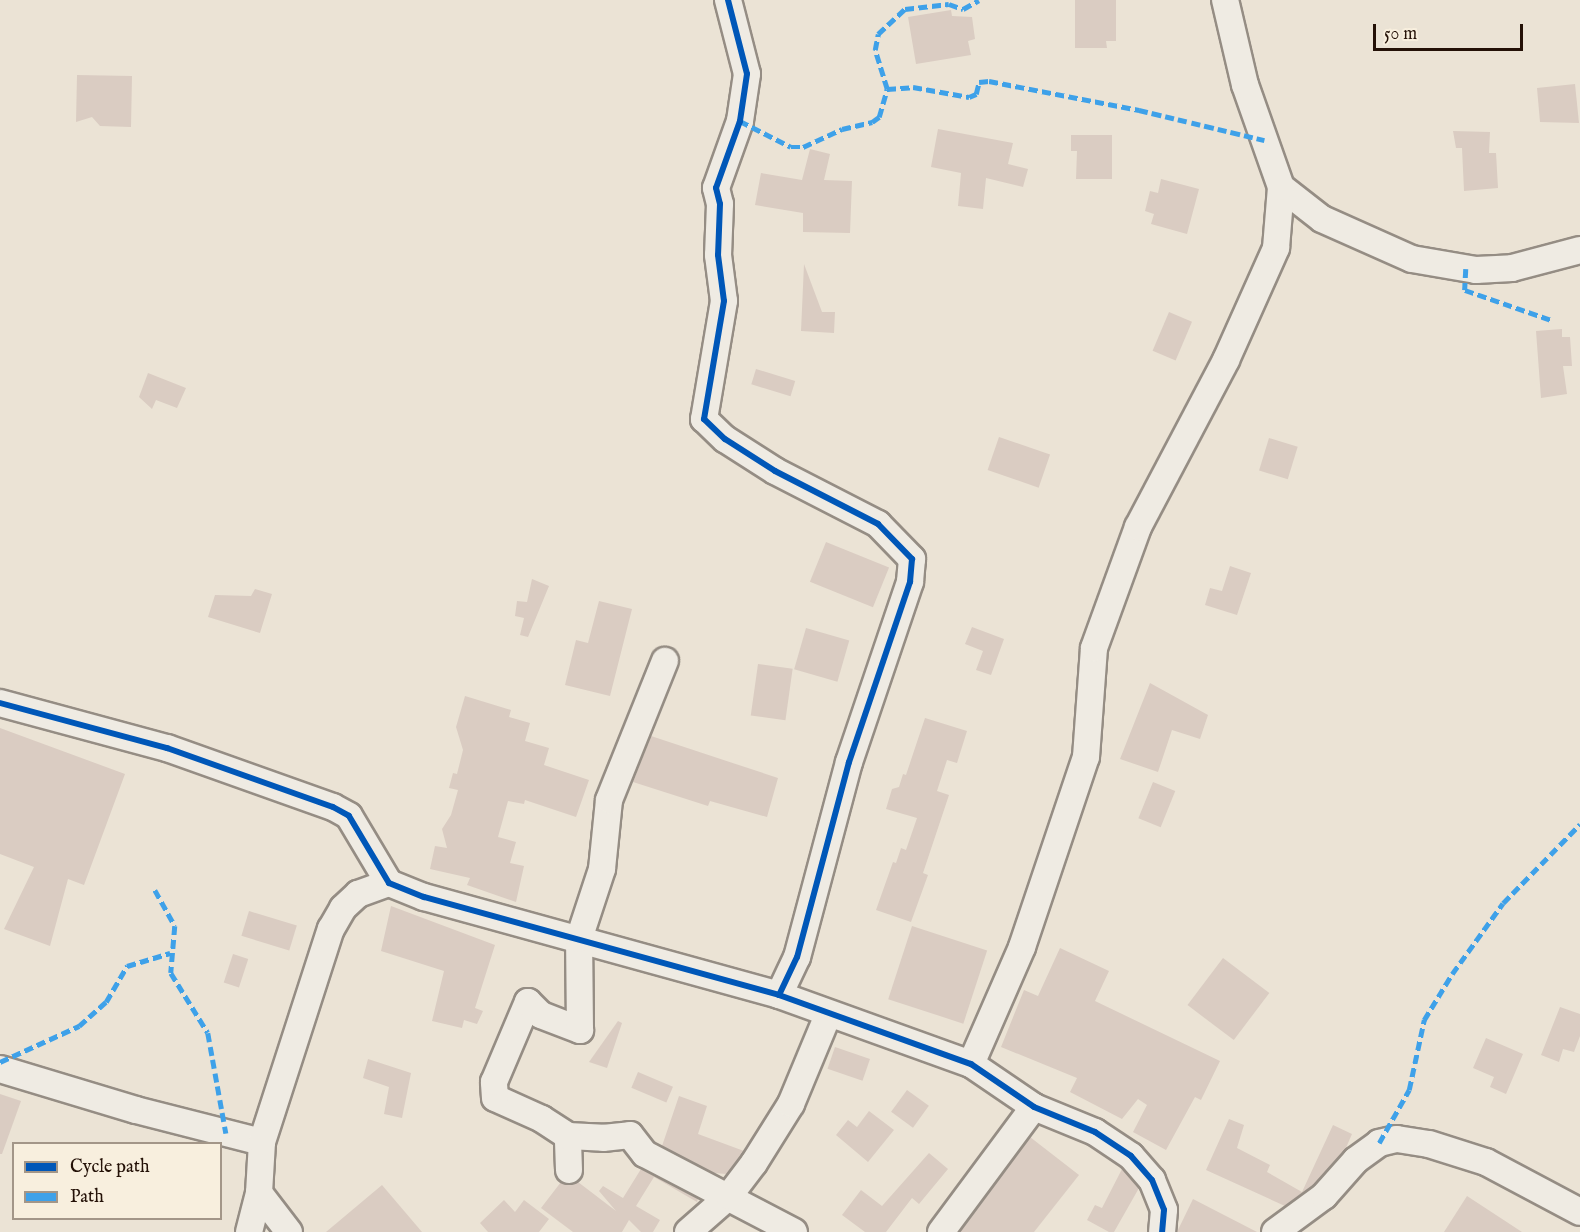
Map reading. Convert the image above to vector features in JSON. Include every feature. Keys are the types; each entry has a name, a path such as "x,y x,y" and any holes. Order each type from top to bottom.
{"street":[{"path":"728,0 747,74 740,121 716,188 720,204 718,255 724,301 704,419 725,439 776,471 878,524 912,560 910,582 849,762 797,957 779,995"},
{"path":"970,1064 1026,935 1086,757 1088,696 1094,648 1138,527 1226,360 1276,248 1281,187 1245,85 1225,0"},
{"path":"1281,187 1322,219 1412,259 1476,270 1512,268 1580,250"},
{"path":"665,660 612,790 602,869 579,939 580,1030 541,1015 528,1002 494,1082 495,1098 542,1119 568,1136 630,1135 645,1154 794,1232"},
{"path":"0,703 167,748 333,807 349,816 390,883"},
{"path":"249,1232 259,1193 262,1142 331,929 343,908 358,894 390,883 474,913 579,939 779,995 828,1015 970,1064 1034,1107 1095,1132 1131,1156 1152,1180 1164,1210 1162,1232"},
{"path":"688,1232 729,1196 791,1104 828,1015"},
{"path":"0,1069 262,1142"},
{"path":"941,1232 1034,1107"},
{"path":"568,1136 569,1170"},
{"path":"1275,1232 1289,1218 1324,1196 1371,1149 1397,1139 1429,1144 1486,1162 1580,1212"},
{"path":"259,1193 289,1232"}],"building":[{"path":"1075,0 1116,0 1116,41 1106,41 1107,48 1075,48"},
{"path":"951,10 952,16 972,17 975,39 968,41 971,55 916,64 908,17"},
{"path":"77,75 132,76 131,127 100,126 92,117 76,122"},
{"path":"1575,84 1579,123 1540,122 1537,88"},
{"path":"938,129 1013,143 1008,164 1028,169 1023,187 986,178 983,209 958,206 961,173 931,167"},
{"path":"1453,131 1490,132 1489,153 1496,153 1498,188 1464,191 1462,148 1456,148"},
{"path":"1071,135 1112,135 1112,179 1076,179 1077,151 1071,151"},
{"path":"810,149 830,154 824,180 852,181 850,233 803,232 803,213 755,205 761,173 802,180"},
{"path":"1161,179 1199,189 1187,234 1151,224 1154,214 1145,211 1150,191 1158,193"},
{"path":"804,264 822,312 835,312 834,333 801,331"},
{"path":"1169,312 1192,322 1176,360 1153,351"},
{"path":"1562,329 1562,337 1570,337 1572,366 1563,366 1567,394 1541,398 1536,331"},
{"path":"756,369 795,381 791,396 751,384"},
{"path":"148,373 186,388 177,408 156,400 152,409 139,397"},
{"path":"999,437 1050,455 1039,488 988,470"},
{"path":"1269,438 1298,447 1288,479 1259,471"},
{"path":"826,542 889,567 873,607 810,582"},
{"path":"1230,566 1251,573 1237,615 1205,605 1210,588 1222,591"},
{"path":"532,579 549,586 528,637 520,635 524,618 515,616 517,601 527,602"},
{"path":"255,589 272,594 260,633 208,617 215,595 251,596"},
{"path":"599,601 632,609 610,696 565,685 576,640 588,643"},
{"path":"972,627 1004,639 991,675 976,670 983,651 965,644"},
{"path":"806,628 849,640 837,682 794,669"},
{"path":"758,664 793,669 785,720 751,715"},
{"path":"1150,683 1208,715 1200,739 1172,730 1158,772 1120,759"},
{"path":"465,696 511,710 509,717 530,723 525,741 549,748 544,765 589,780 576,817 525,800 524,804 508,801 498,837 516,842 510,863 524,866 516,902 467,885 470,878 430,869 435,846 447,848 442,829 451,815 458,790 449,788 453,773 457,774 463,750 456,727"},
{"path":"925,718 967,731 957,763 947,760 937,791 949,795 923,873 928,875 911,922 876,910 893,862 896,863 901,848 906,850 917,818 886,809 892,789 899,787 903,774 906,775"},
{"path":"0,728 125,774 84,885 68,879 50,946 4,929 34,867 0,854"},
{"path":"651,736 778,778 767,817 710,801 708,806 633,782"},
{"path":"1153,782 1175,791 1161,827 1138,818"},
{"path":"391,906 495,945 475,1008 483,1011 477,1024 464,1020 462,1028 432,1021 444,971 381,951"},
{"path":"249,911 297,926 289,950 241,936"},
{"path":"912,926 987,950 963,1024 888,999"},
{"path":"1060,948 1109,971 1095,1001 1220,1061 1201,1100 1195,1097 1166,1150 1133,1132 1147,1105 1138,1099 1122,1119 1070,1092 1077,1078 1001,1047 1024,990 1038,996"},
{"path":"233,954 248,959 239,987 224,983"},
{"path":"1223,958 1269,993 1234,1040 1187,1005"},
{"path":"1560,1007 1580,1014 1580,1036 1574,1052 1563,1049 1559,1062 1541,1055"},
{"path":"618,1021 622,1023 607,1068 589,1062"},
{"path":"1486,1038 1523,1054 1506,1094 1490,1087 1494,1077 1473,1068"},
{"path":"835,1047 870,1059 862,1081 828,1069"},
{"path":"368,1059 411,1073 402,1118 384,1114 389,1087 363,1078"},
{"path":"638,1072 673,1087 666,1102 631,1088"},
{"path":"907,1090 929,1106 913,1128 891,1112"},
{"path":"0,1094 21,1101 2,1154 0,1154"},
{"path":"679,1096 707,1106 698,1134 744,1151 727,1174 713,1173 662,1146"},
{"path":"869,1111 894,1130 868,1162 836,1135 848,1120 857,1127"},
{"path":"1229,1119 1244,1125 1237,1148 1270,1165 1267,1172 1302,1192 1333,1125 1352,1134 1345,1150 1314,1185 1285,1206 1206,1170"},
{"path":"1030,1137 1079,1175 1034,1232 960,1232"},
{"path":"929,1153 948,1169 919,1204 912,1198 886,1232 865,1232 842,1215 861,1190 882,1206"},
{"path":"641,1169 698,1199 697,1202 654,1177 636,1206 660,1220 653,1232 641,1232 629,1220 622,1232 573,1232 541,1208 561,1182 569,1185 578,1182 616,1211 599,1191 603,1186 623,1198"},
{"path":"1122,1169 1139,1188 1114,1232 1109,1232 1087,1220 1095,1205 1102,1208"},
{"path":"382,1185 422,1232 326,1232"},
{"path":"1467,1196 1522,1232 1444,1232"},
{"path":"1193,1199 1257,1232 1177,1232"},
{"path":"504,1200 515,1212 524,1200 549,1219 539,1232 488,1232 480,1223"}],"marked path":[{"path":"740,121 791,147 803,147 842,129 872,122 879,117 887,89 875,50 878,34 905,9 949,4 963,9 979,0"},
{"path":"887,89 913,87 969,97 976,94 979,82 989,81 1139,110 1264,140"},
{"path":"1466,269 1465,290 1551,320"},
{"path":"1379,1143 1409,1090 1424,1020 1452,974 1503,903 1580,824"},
{"path":"155,890 175,926 171,973 208,1033 226,1133"},
{"path":"0,1062 79,1026 106,1002 127,966 170,953"}],"cycle path":[{"path":"728,0 747,74 740,121 716,188 720,204 718,255 724,301 704,419 725,439 775,471 878,524 912,559 910,582 849,762 797,957 779,995"},
{"path":"0,703 167,748 333,807 349,816 389,883 424,897 779,995 971,1064 1034,1107 1095,1132 1131,1156 1152,1180 1164,1210 1162,1232"}]}
